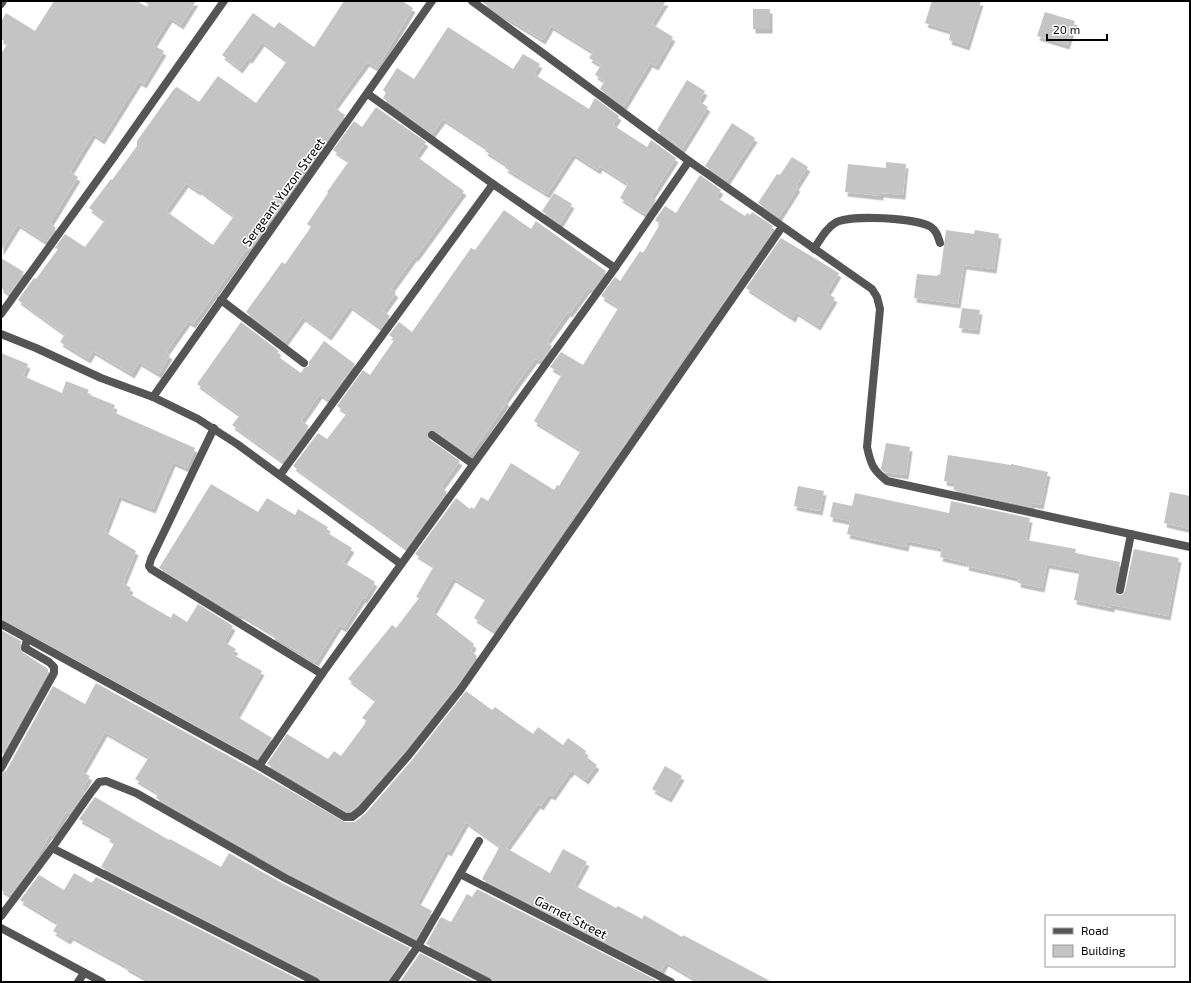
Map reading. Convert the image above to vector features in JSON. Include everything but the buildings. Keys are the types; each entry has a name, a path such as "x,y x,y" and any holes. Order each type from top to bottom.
{"street":[{"path":"1,314 119,151 224,1"},
{"name":"Sergeant Yuzon Street","path":"153,397 368,94 432,1"},
{"path":"472,1 690,161 872,289 877,297 880,309 867,447 870,459 876,472 887,481 1190,547"},
{"path":"368,94 493,184 616,268"},
{"path":"259,766 322,674 616,268 690,161"},
{"path":"280,475 493,184"},
{"path":"814,249 828,229 834,223 842,219 869,218 911,221 933,228 940,243"},
{"path":"1,624 259,766 344,817 352,817 361,810 408,756 461,689 782,227"},
{"path":"221,300 304,363"},
{"path":"1,334 36,348 101,378 153,397 214,428 401,564"},
{"path":"214,428 149,566 151,570 322,674"},
{"path":"432,435 473,464"},
{"path":"1120,590 1131,534"},
{"path":"1,768 54,673 54,667 49,662 25,648 27,638"},
{"path":"2,912 52,848 99,782 106,781 136,793 285,878 488,982"},
{"path":"393,982 418,946 479,841"},
{"path":"52,848 316,982"},
{"name":"Garnet Street","path":"460,874 671,982"},
{"path":"1,928 102,982"},
{"path":"78,982 84,973"}]}
